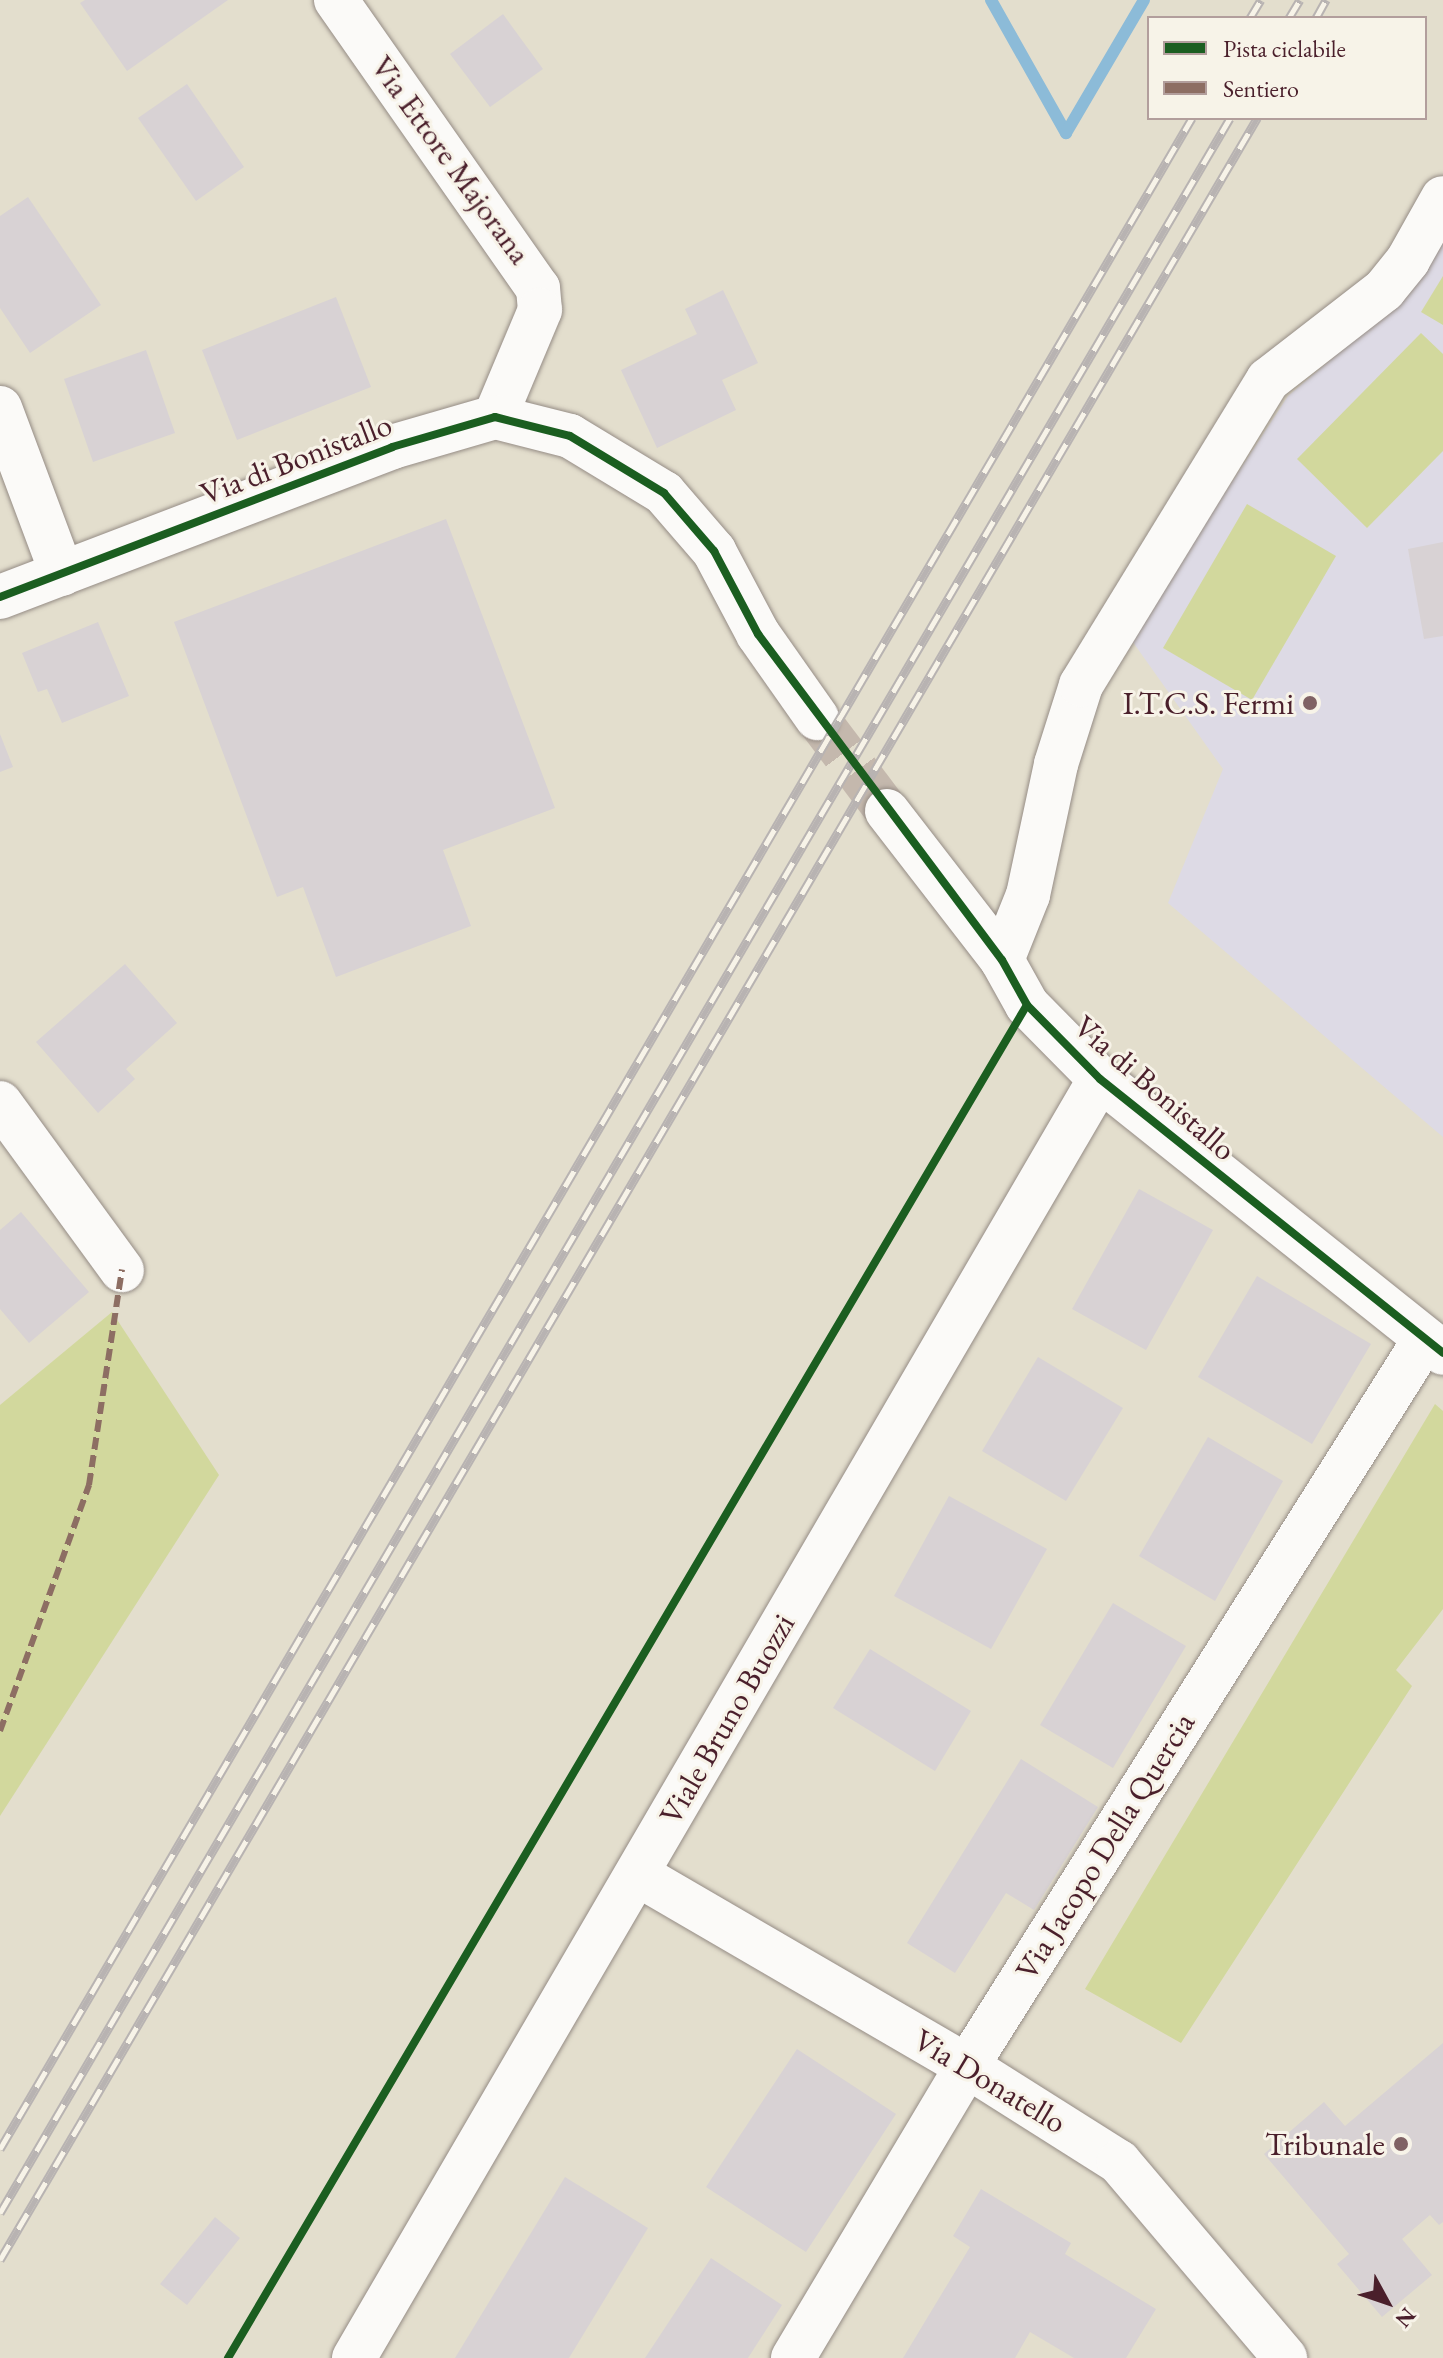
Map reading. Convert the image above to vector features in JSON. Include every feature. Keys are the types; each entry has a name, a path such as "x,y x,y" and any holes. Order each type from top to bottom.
{"street":[{"name":"Via Ettore Majorana","path":"336,0 538,288 540,310 495,417"},
{"path":"1002,960 1028,895 1056,764 1081,685 1268,380 1384,290 1408,260 1443,198"},
{"path":"0,408 62,574"},
{"name":"Via di Bonistallo","path":"0,597 392,447 495,417"},
{"path":"495,417 570,436 664,493 714,551 758,634 817,718"},
{"name":"Via di Bonistallo","path":"887,811 1002,960 1027,1005 1100,1079 1434,1346"},
{"name":"Viale Bruno Buozzi","path":"354,2358 1100,1079"},
{"path":"0,1103 122,1270"},
{"name":"Via Jacopo Della Quercia","path":"793,2358 967,2066 1434,1346"},
{"name":"Via Donatello","path":"637,1874 967,2066 1119,2162 1285,2358"}],"shaded area":[{"name":"I.T.C.S. Fermi","path":"1443,230 1443,1137 1168,903 1223,769 1130,638 1288,396 1400,301"}],"green space":[{"path":"1443,276 1443,325 1421,312"},
{"path":"1421,333 1443,354 1443,451 1367,528 1297,459"},
{"path":"1247,504 1336,556 1252,700 1163,648"},
{"path":"112,1312 219,1475 0,1816 0,1405"},
{"path":"1435,1404 1443,1411 1443,1609 1396,1670 1412,1686 1181,2043 1085,1989"}],"building":[{"path":"85,0 228,0 127,71 80,3"},
{"path":"503,14 543,69 490,107 450,54"},
{"path":"187,84 244,167 196,201 138,118"},
{"path":"28,197 101,305 30,353 0,308 0,216"},
{"path":"723,290 758,363 722,380 736,410 657,448 621,370 697,334 685,309"},
{"path":"336,297 371,387 237,440 202,350"},
{"path":"146,350 175,433 93,462 64,379"},
{"path":"446,519 555,808 443,850 471,926 336,977 303,887 277,897 174,622"},
{"path":"1443,542 1443,636 1424,639 1408,549"},
{"path":"98,622 129,696 62,723 47,689 38,692 22,653"},
{"path":"0,734 13,767 0,772"},
{"path":"125,964 177,1023 126,1069 135,1079 98,1113 36,1042"},
{"path":"1139,1189 1213,1230 1146,1350 1072,1309"},
{"path":"21,1212 89,1292 29,1343 0,1309 0,1230"},
{"path":"1257,1276 1371,1344 1312,1444 1198,1377"},
{"path":"1038,1357 1123,1408 1066,1501 982,1451"},
{"path":"1208,1437 1283,1481 1215,1601 1139,1556"},
{"path":"949,1496 1047,1549 991,1649 894,1596"},
{"path":"1113,1603 1186,1646 1113,1768 1040,1725"},
{"path":"870,1649 971,1711 935,1771 833,1708"},
{"path":"1021,1759 1098,1807 1034,1910 1006,1893 955,1973 907,1943"},
{"path":"1443,2043 1443,2222 1439,2225 1430,2215 1402,2239 1432,2275 1382,2317 1337,2264 1349,2254 1264,2154 1324,2102 1345,2126"},
{"path":"797,2049 896,2114 806,2252 706,2187"},
{"path":"565,2177 648,2228 569,2358 455,2358"},
{"path":"981,2189 1071,2243 1065,2254 1156,2309 1126,2358 1074,2358 1030,2332 1015,2358 903,2358 970,2247 953,2236"},
{"path":"215,2217 240,2238 187,2305 160,2284"},
{"path":"711,2258 782,2305 748,2358 645,2358"}],"waterway":[{"path":"991,0 1066,133"},
{"path":"1066,133 1144,0"}],"tunnel":[{"path":"817,718 887,811"}],"railway":[{"path":"1251,16 1261,0"},
{"path":"1290,16 1300,0"},
{"path":"1317,16 1326,0"},
{"path":"0,2149 1191,120"},
{"path":"0,2213 1229,120"},
{"path":"0,2260 1256,120"}],"marked path":[{"path":"0,1731 89,1485 122,1270"}],"cycle path":[{"path":"0,597 392,447 495,417 570,436 664,493 714,551 758,634 1002,960 1027,1005 1100,1079 1443,1353"},
{"path":"228,2358 1027,1005"}],"place":[{"name":"I.T.C.S. Fermi","path":"1310,703"},
{"name":"Tribunale","path":"1401,2144"}]}
